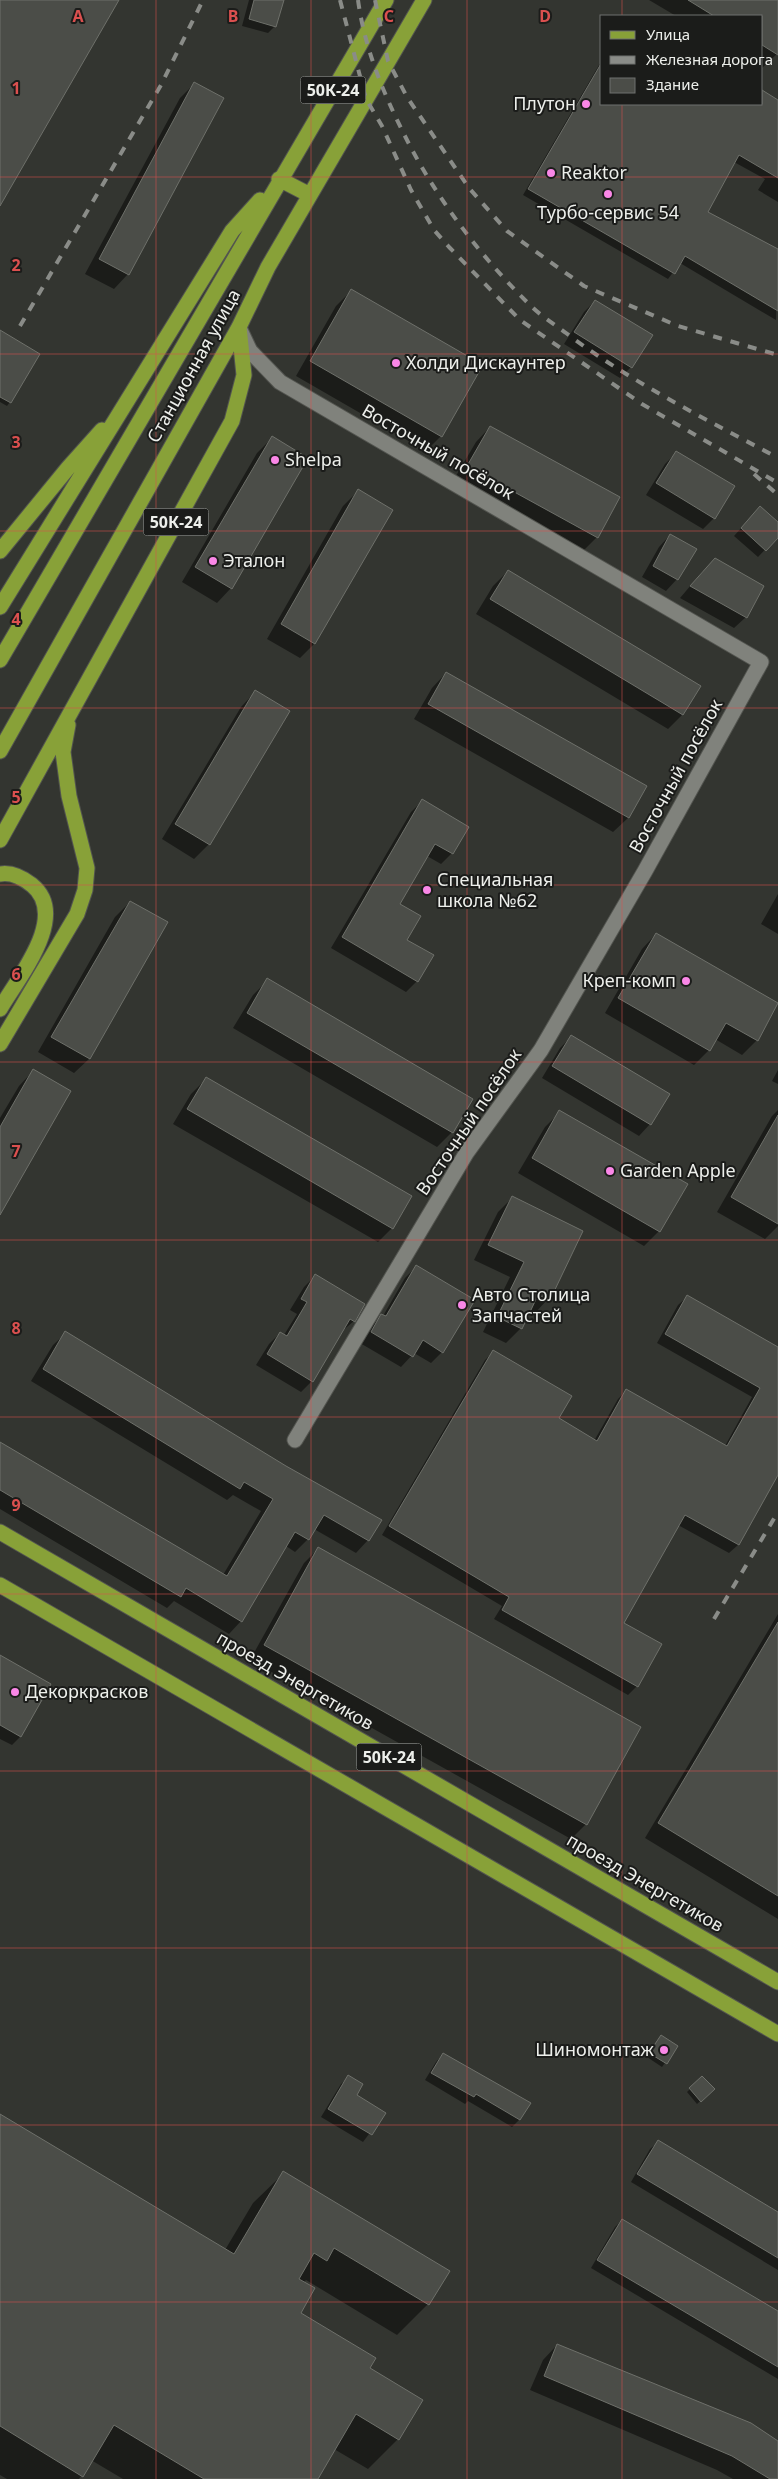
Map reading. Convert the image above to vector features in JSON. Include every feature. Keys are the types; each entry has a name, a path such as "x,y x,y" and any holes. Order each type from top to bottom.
{"main road":[{"name":"Станционная улица","path":"0,660 386,0"},
{"name":"Станционная улица","path":"0,751 239,327 268,267 424,0"},
{"path":"280,179 310,195"},
{"name":"50К-24","path":"0,551 68,468 131,397 232,231 280,179"},
{"name":"50К-24","path":"0,1044 76,914 85,890 87,868 69,796 63,752 73,706 232,421 244,375 239,327"},
{"path":"0,607 131,397"},
{"path":"0,840 73,706"},
{"path":"0,874 6,873 24,879 38,890 46,910 45,928 0,1009"},
{"name":"проезд Энергетиков","path":"0,1532 778,1982"},
{"name":"50К-24","path":"0,1585 778,2034"}],"street":[{"name":"Восточный посёлок","path":"239,327 250,352 280,382 761,662 645,871 541,1050 467,1152 295,1440"}],"building":[{"path":"0,0 119,0 0,206"},
{"path":"254,0 284,0 276,27 249,19"},
{"path":"688,0 778,0 778,55 763,46 763,15 712,15"},
{"path":"600,65 600,105 763,105 763,91 778,100 778,178 739,155 708,212 778,249 778,311 685,256 675,274 528,189"},
{"path":"194,82 224,98 129,275 99,259"},
{"name":"Холди Дискаунтер","path":"351,289 483,365 442,437 310,361"},
{"path":"595,300 653,335 632,368 574,332"},
{"path":"0,330 40,354 11,403 0,397"},
{"path":"490,426 620,497 598,538 467,466"},
{"path":"272,436 308,458 232,589 195,567"},
{"path":"676,451 735,486 715,519 656,483"},
{"path":"358,489 393,510 315,644 281,624"},
{"path":"760,506 778,522 778,538 766,551 741,528"},
{"path":"670,534 697,549 678,580 653,566"},
{"path":"715,558 764,586 747,618 690,586"},
{"path":"508,570 701,686 683,715 490,599"},
{"path":"446,672 647,786 629,818 428,704"},
{"path":"255,690 290,711 210,845 175,824"},
{"path":"422,799 469,827 453,854 435,844 400,904 421,916 407,940 434,955 418,982 342,937"},
{"path":"130,901 168,922 90,1059 51,1037"},
{"path":"656,933 778,1003 758,1041 726,1023 710,1051 618,998"},
{"path":"267,978 473,1099 453,1133 247,1013"},
{"path":"571,1035 670,1094 651,1125 552,1066"},
{"path":"33,1069 71,1091 0,1215 0,1127"},
{"path":"206,1077 412,1196 393,1229 187,1109"},
{"name":"Garden Apple","path":"559,1110 688,1184 660,1232 532,1158"},
{"path":"778,1115 778,1224 731,1197"},
{"path":"512,1196 583,1231 550,1300 538,1295 522,1329 497,1317 524,1262 488,1245"},
{"path":"416,1265 475,1300 443,1353 423,1340 413,1357 371,1332 381,1314 386,1316"},
{"path":"315,1274 365,1304 355,1322 350,1319 313,1382 267,1354 280,1332 287,1336 307,1302 301,1299"},
{"path":"687,1295 778,1347 778,1475 739,1545 685,1515 624,1623 662,1644 638,1687 502,1610 509,1597 389,1526 493,1350 572,1396 559,1418 597,1441 626,1389 727,1446 760,1388 665,1334"},
{"path":"65,1331 286,1466 382,1520 369,1541 324,1515 309,1540 295,1532 242,1622 186,1588 181,1597 0,1490 0,1442 227,1576 273,1499 244,1482 240,1489 43,1369"},
{"path":"318,1547 641,1727 587,1825 264,1645"},
{"path":"778,1622 778,1896 658,1823"},
{"path":"0,1655 51,1684 21,1737 0,1725"},
{"name":"Шиномонтаж","path":"661,2035 678,2046 667,2064 649,2053"},
{"path":"443,2053 531,2103 520,2120 476,2094 474,2097 431,2073"},
{"path":"348,2075 363,2084 357,2095 386,2113 372,2135 328,2109"},
{"path":"702,2076 715,2089 701,2102 689,2088"},
{"path":"0,2114 234,2254 283,2171 450,2271 429,2305 334,2248 327,2261 314,2253 299,2279 315,2288 301,2313 376,2358 370,2368 423,2400 399,2440 356,2414 318,2479 204,2479 114,2425 83,2477 0,2426"},
{"path":"658,2140 778,2212 778,2258 637,2174"},
{"path":"622,2219 778,2311 778,2367 597,2260"},
{"path":"557,2344 751,2423 778,2441 778,2479 770,2479 732,2456 544,2376"}],"railway":[{"path":"20,326 161,85 203,0"},
{"path":"340,0 366,99 382,126 411,190 434,230 449,247 520,320 642,404 778,483"},
{"path":"358,0 361,19 377,73 391,108 408,142 448,208 478,249 512,287 543,316 617,368 670,400 778,458"},
{"path":"375,0 388,61 407,97 469,188 507,231 584,286 678,326 778,355"},
{"path":"754,474 778,495"},
{"path":"714,1619 778,1512"}],"place":[{"name":"Плутон","path":"586,104"},
{"name":"Reaktor","path":"551,173"},
{"name":"Турбо-сервис 54","path":"608,194"},
{"name":"Холди Дискаунтер","path":"396,363"},
{"name":"Shelpa","path":"275,460"},
{"name":"Эталон","path":"213,561"},
{"name":"Специальная школа №62","path":"427,890"},
{"name":"Креп-комп","path":"686,981"},
{"name":"Garden Apple","path":"610,1171"},
{"name":"Авто Столица Запчастей","path":"462,1305"},
{"name":"Декоркрасков","path":"15,1692"},
{"name":"Шиномонтаж","path":"664,2050"}]}
